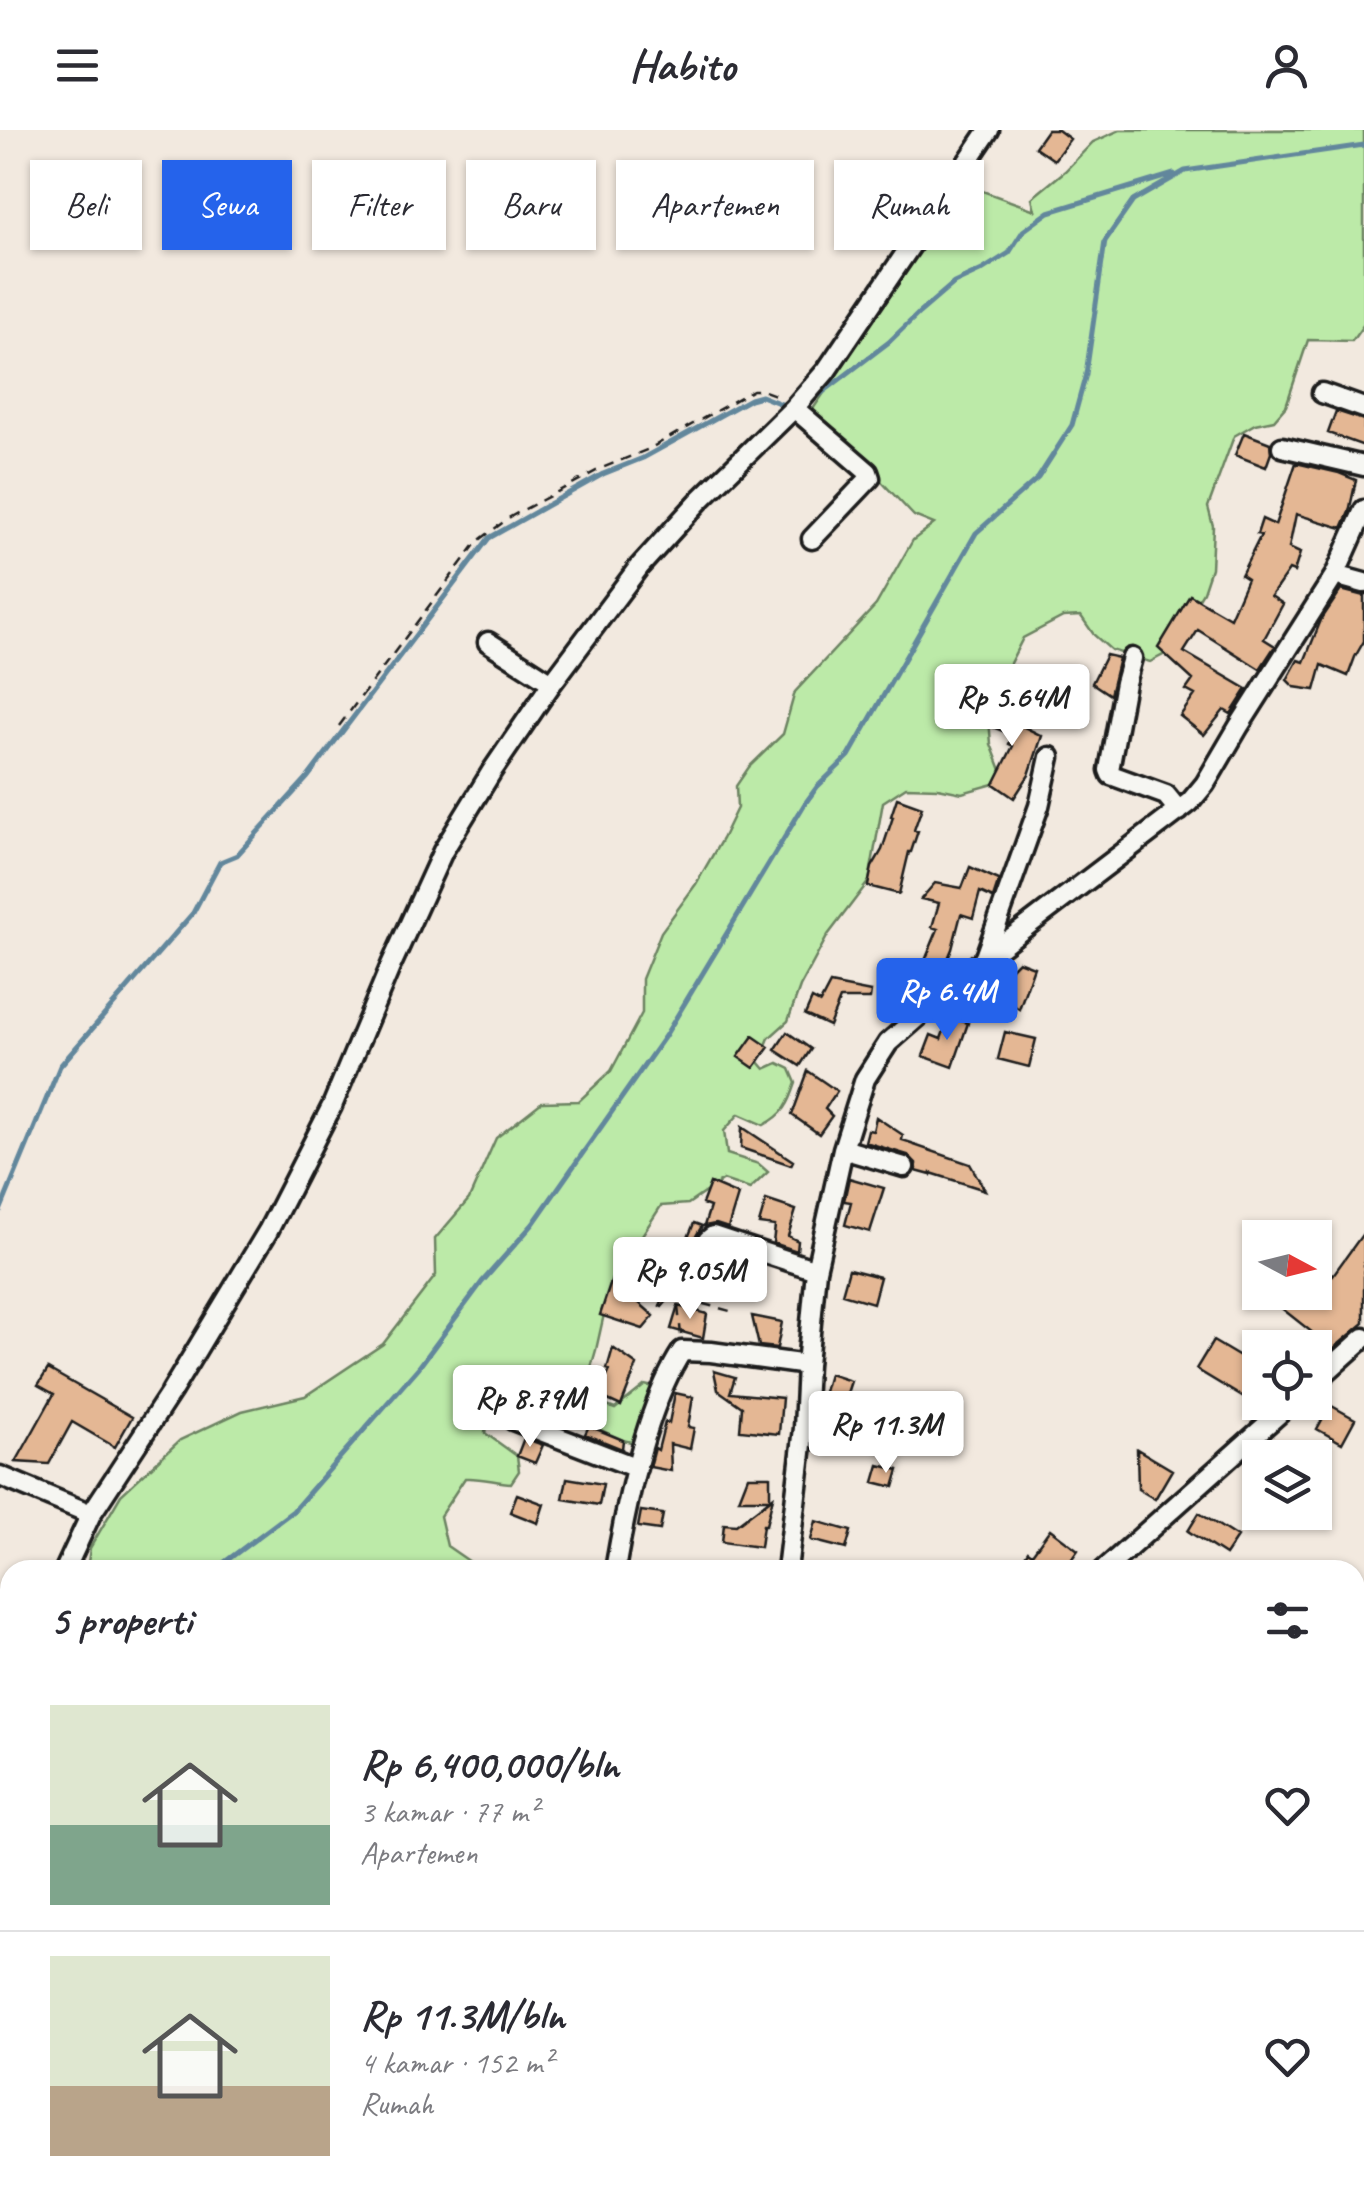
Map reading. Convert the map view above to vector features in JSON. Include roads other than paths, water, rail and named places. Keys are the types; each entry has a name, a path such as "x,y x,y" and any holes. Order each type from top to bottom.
{"street":[{"path":"70,1560 91,1514 172,1392 268,1231 332,1106 443,852 492,771 639,566 826,371 989,130"},
{"path":"1322,393 1364,408"},
{"path":"796,405 870,478 812,539"},
{"path":"1282,448 1364,466"},
{"path":"788,1560 804,1428 816,1270 864,1079 888,1043 984,958 1190,802 1336,575 1364,510"},
{"path":"1336,575 1364,583"},
{"path":"488,642 552,684"},
{"path":"1132,658 1108,770 1111,775 1166,795 1178,811"},
{"path":"984,958 1022,858 1050,757"},
{"path":"844,1150 904,1167"},
{"path":"696,1276 708,1240 713,1236 816,1270"},
{"path":"1332,1367 1364,1338"},
{"path":"617,1560 636,1468 656,1404 682,1352 807,1365"},
{"path":"513,1420 636,1468"},
{"path":"1115,1560 1272,1420"},
{"path":"0,1476 91,1514"}],"waterway":[{"path":"227,1560 293,1511 419,1367 482,1282 533,1224 665,1036 804,805 849,756 976,533 1038,478 1072,425 1086,374 1105,241 1133,201 1185,171 1364,145"},
{"path":"806,405 889,342 954,283 1009,253 1023,231 1049,212 1174,174"},
{"path":"0,1211 60,1066 193,913 220,862 237,855 308,777 489,538 750,399 761,396 784,405"}]}
